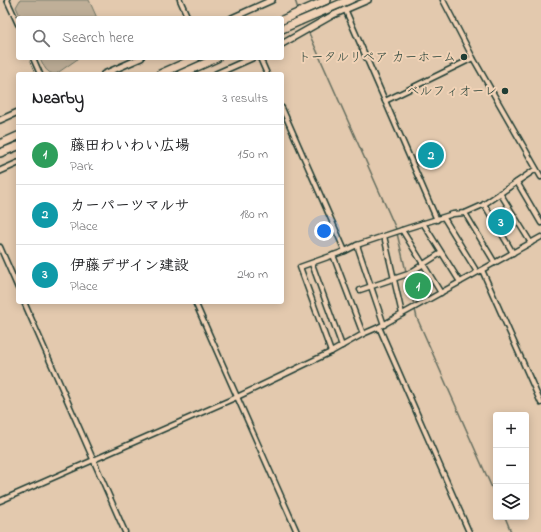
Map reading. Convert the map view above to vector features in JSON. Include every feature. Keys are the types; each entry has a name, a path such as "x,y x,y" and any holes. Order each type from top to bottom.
{"highway":[{"path":"284,19 327,0"},
{"path":"284,28 349,0"},
{"path":"164,72 192,60"},
{"path":"186,72 212,60"},
{"path":"0,144 16,137"},
{"path":"0,153 16,147"}],"street":[{"path":"7,0 16,20"},
{"path":"180,0 187,16"},
{"path":"236,16 272,0"},
{"path":"342,0 437,220"},
{"path":"284,43 333,16 368,0"},
{"path":"443,0 473,58 541,176"},
{"path":"385,101 473,58"},
{"path":"34,60 39,72"},
{"path":"109,72 136,60"},
{"path":"220,72 248,60"},
{"path":"261,60 266,72"},
{"path":"0,120 16,113"},
{"path":"284,113 345,251"},
{"path":"0,171 16,164"},
{"path":"331,352 300,267 312,264 384,236 453,214 465,213 484,204 536,169"},
{"path":"517,182 541,223"},
{"path":"500,194 531,243"},
{"path":"484,204 513,253"},
{"path":"465,213 495,263"},
{"path":"444,218 477,272"},
{"path":"423,224 460,282"},
{"path":"398,232 424,264 441,293"},
{"path":"384,236 402,314"},
{"path":"0,501 237,397 331,352 363,334 384,325 541,237"},
{"path":"357,246 384,325"},
{"path":"0,247 16,283"},
{"path":"360,290 406,275 442,253"},
{"path":"333,255 363,334"},
{"path":"312,264 342,346"},
{"path":"482,270 541,403"},
{"path":"25,304 125,532"},
{"path":"196,304 297,532"},
{"path":"379,327 469,532"}],"shaded area":[{"path":"20,0 89,0 96,16 20,16 16,7"},
{"path":"41,60 76,60 59,72 49,72 44,67"},
{"path":"417,272 430,294 415,302 408,277"}],"waterway":[{"path":"295,0 298,9"},
{"path":"308,31 396,229 417,318 493,490"},
{"path":"506,520 511,532"}],"place":[{"name":"トータルリペア カーホーム","path":"464,57"},
{"name":"ベルフィオーレ","path":"505,91"},
{"name":"カーパーツマルサ","path":"431,155"},
{"name":"伊藤デザイン建設","path":"501,222"},
{"name":"藤田わいわい広場","path":"418,286"}]}
